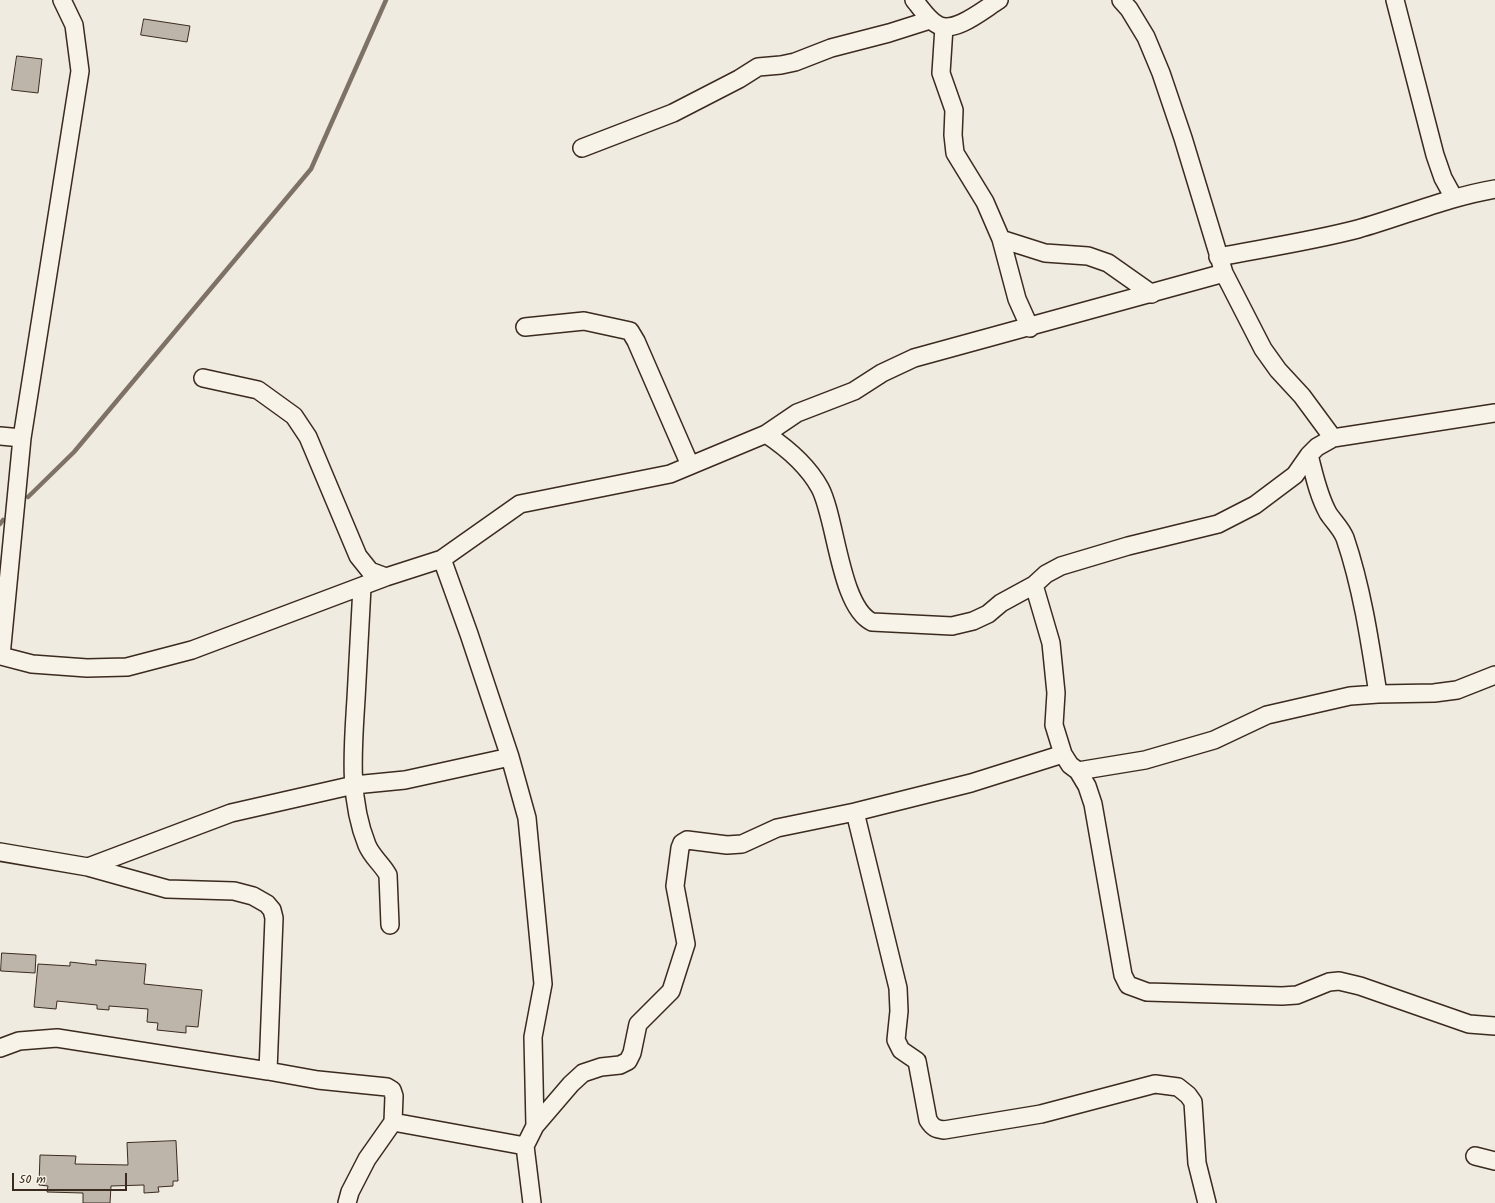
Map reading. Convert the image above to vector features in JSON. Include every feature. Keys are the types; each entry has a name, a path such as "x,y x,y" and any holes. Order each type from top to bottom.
{"street":[{"path":"62,0 74,25 80,71 22,438 1,659 32,664 87,668 127,666 192,650 386,577 442,558 520,504 670,474 766,434 797,413 854,391 882,373 914,358 1030,328 1224,273"},
{"path":"914,0 937,23 941,73 954,110 953,135 955,153 985,202 1001,239 1017,299 1030,328"},
{"path":"582,148 673,113 739,79 758,67 795,62 831,48 889,33 937,23 954,27 999,0"},
{"path":"1121,0 1129,9 1146,37 1161,73 1183,138 1224,273 1263,349 1278,370 1302,396 1333,438"},
{"path":"1395,0 1435,155 1454,198"},
{"path":"1218,257 1346,232 1454,198 1495,189"},
{"path":"1001,239 1045,253 1088,256 1108,262 1152,294"},
{"path":"525,327 584,321 630,332 636,341 690,465"},
{"path":"203,378 258,390 294,416 308,437 358,556 370,571 386,577"},
{"path":"766,434 793,454 814,478 820,488 825,500 841,566 858,610 864,618 872,622 952,626 973,621 988,614 1001,603 1034,585 1046,574 1061,566 1121,548 1218,524 1236,516 1255,505 1295,475 1309,455 1317,447 1333,438 1495,413"},
{"path":"0,436 22,438"},
{"path":"1309,455 1323,501 1344,536 1351,558 1369,638 1378,694"},
{"path":"442,558 510,757 527,818 543,984 533,1037 535,1126"},
{"path":"1034,585 1051,643 1056,693 1054,725 1063,754 1070,765 1078,771 1087,786 1093,804 1123,975 1128,985 1147,992 1282,996 1297,995 1329,982 1339,981 1360,986 1469,1024 1495,1026"},
{"path":"362,586 352,752 354,785 362,829 367,846 372,855 384,868 388,875 390,925"},
{"path":"1078,771 1145,760 1214,740 1267,715 1350,696 1434,693 1457,690 1495,675"},
{"path":"532,1203 525,1146 535,1126 571,1084 583,1073 601,1067 620,1065 628,1061 632,1053 638,1024 671,991 686,944 675,886 682,843 688,840 735,846 777,828 855,812 971,783 1063,754"},
{"path":"88,867 231,813 354,785 405,780 510,757"},
{"path":"855,812 898,988 899,1010 896,1040 901,1050 917,1061 920,1067 928,1120 931,1125 936,1129 944,1130 1041,1114 1155,1084 1178,1087 1188,1095 1193,1102 1197,1163 1207,1203"},
{"path":"0,852 88,867 166,889 234,891 253,896 267,904 274,918 268,1071"},
{"path":"0,1048 18,1041 57,1038 318,1080 387,1087 392,1090 394,1096 393,1122 367,1160 350,1192 346,1203"},
{"path":"393,1122 525,1146"},
{"path":"1475,1156 1495,1161"}],"building":[{"path":"144,19 190,26 187,42 141,35"},
{"path":"17,56 42,59 38,93 12,90"},
{"path":"2,953 36,955 35,973 1,971"},
{"path":"96,960 146,964 144,984 202,990 198,1027 186,1026 186,1033 157,1030 158,1023 147,1022 148,1009 109,1006 109,1010 97,1009 97,1005 57,1001 56,1009 34,1007 38,964 70,966 70,962 96,965"},
{"path":"176,1141 178,1181 173,1181 173,1186 158,1187 159,1192 144,1193 144,1185 111,1186 110,1203 83,1203 83,1193 47,1192 48,1186 39,1185 40,1155 76,1156 75,1164 128,1165 127,1143"}],"waterway":[{"path":"28,497 74,452 311,169 386,0"},
{"path":"0,524 3,520"}]}
